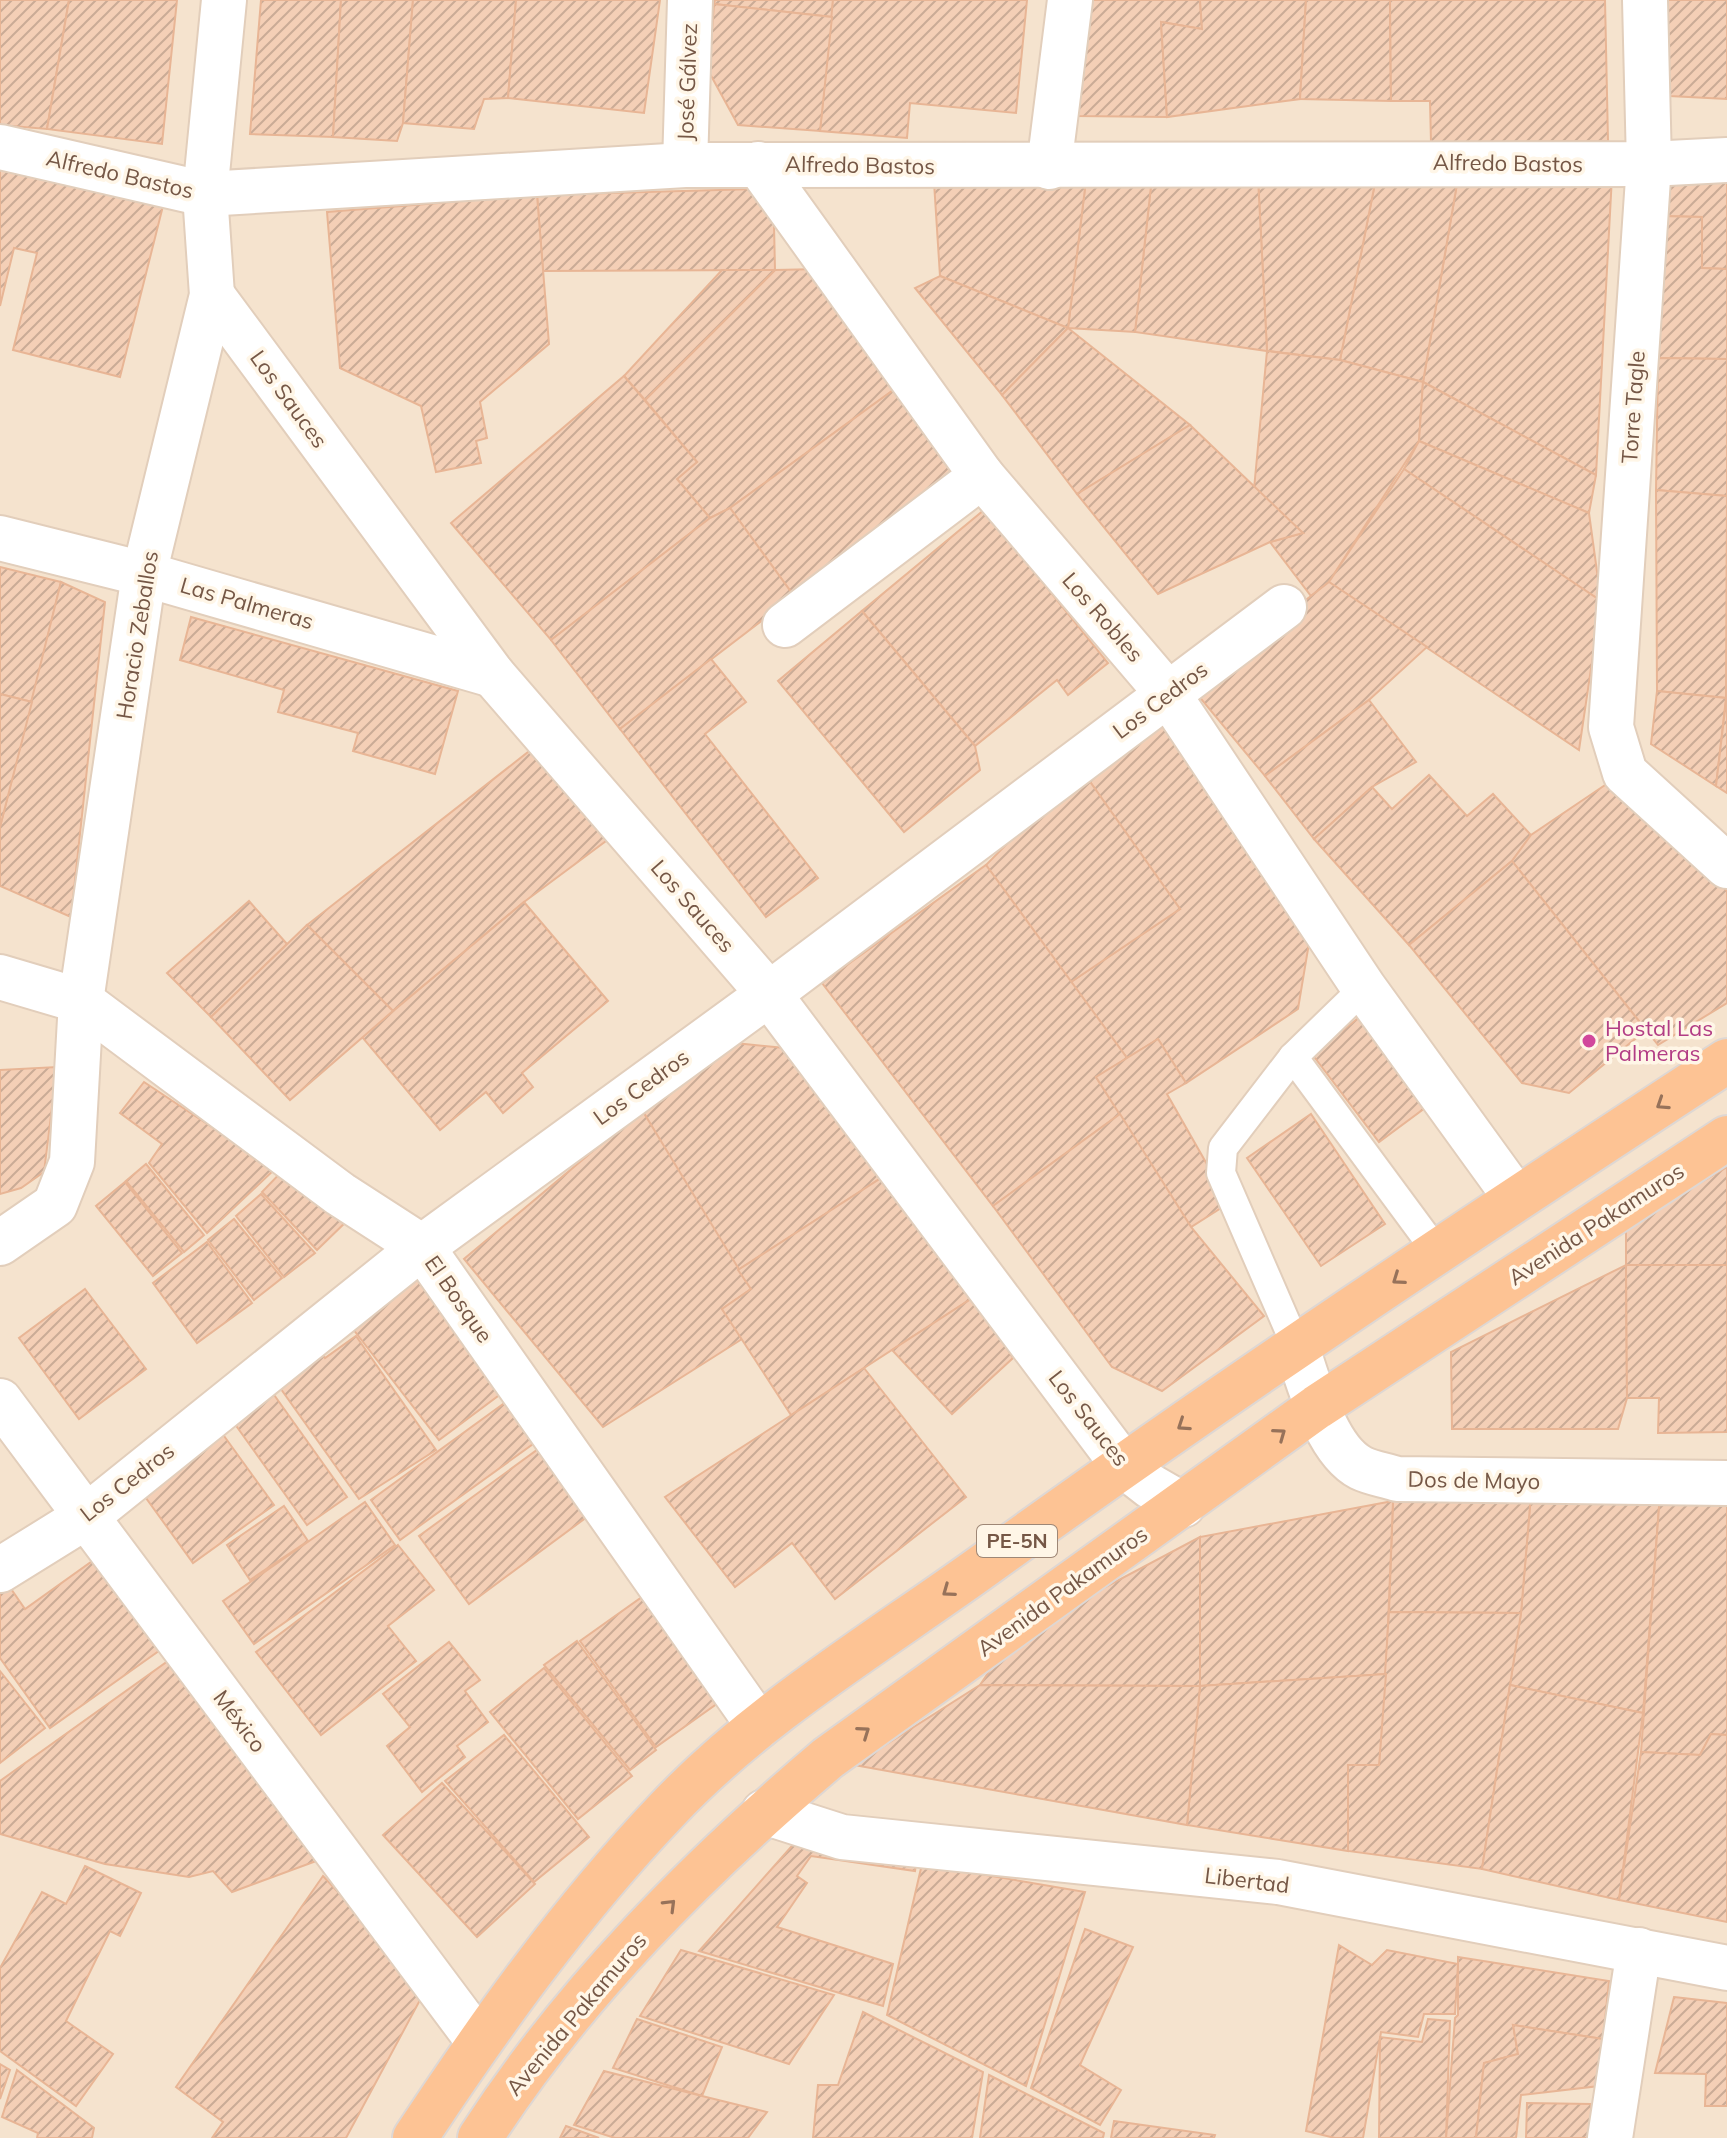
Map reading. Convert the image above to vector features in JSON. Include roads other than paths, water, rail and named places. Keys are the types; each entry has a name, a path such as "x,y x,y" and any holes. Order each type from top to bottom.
{"highway":[{"name":"PE-5N","path":"415,2138 479,2042 570,1920 658,1820 759,1726 1123,1465 1516,1198 1727,1061"},
{"name":"Avenida Pakamuros","path":"480,2138 518,2079 619,1957 764,1812 828,1758 1317,1407 1727,1138"}],"street":[{"name":"Horacio Zeballos","path":"0,1243 55,1205 72,1162 81,1001 144,574 212,295 205,194 224,0"},
{"name":"José Gálvez","path":"685,165 690,0"},
{"path":"1049,167 1070,0"},
{"name":"Torre Tagle","path":"1645,0 1649,164 1611,727 1625,773 1727,866"},
{"name":"Alfredo Bastos","path":"0,147 205,194 685,165 1049,167 1434,162 1649,164 1727,160"},
{"name":"Los Robles","path":"758,164 982,476 1168,694 1364,988 1516,1198"},
{"name":"Los Sauces","path":"212,295 493,675 769,994 1123,1465 1150,1486 1183,1505"},
{"path":"785,625 982,476"},
{"name":"Las Palmeras","path":"0,538 144,574 493,675"},
{"name":"Los Cedros","path":"0,1570 87,1516 422,1247 769,994 1284,607"},
{"name":"El Bosque","path":"0,977 81,1001 340,1194 422,1247 759,1726"},
{"name":"Dos de Mayo","path":"1297,1348 1317,1407 1334,1439 1358,1467 1397,1479 1727,1483"},
{"name":"México","path":"0,1401 479,2042"},
{"name":"Libertad","path":"764,1812 842,1837 1278,1882 1727,1968"},
{"path":"1610,2138 1639,1950"}],"lane":[{"path":"1297,1348 1221,1173 1223,1148 1293,1057 1364,988"},
{"path":"1293,1057 1437,1252"}],"place":[{"name":"Hostal Las Palmeras","path":"1589,1041"}]}
